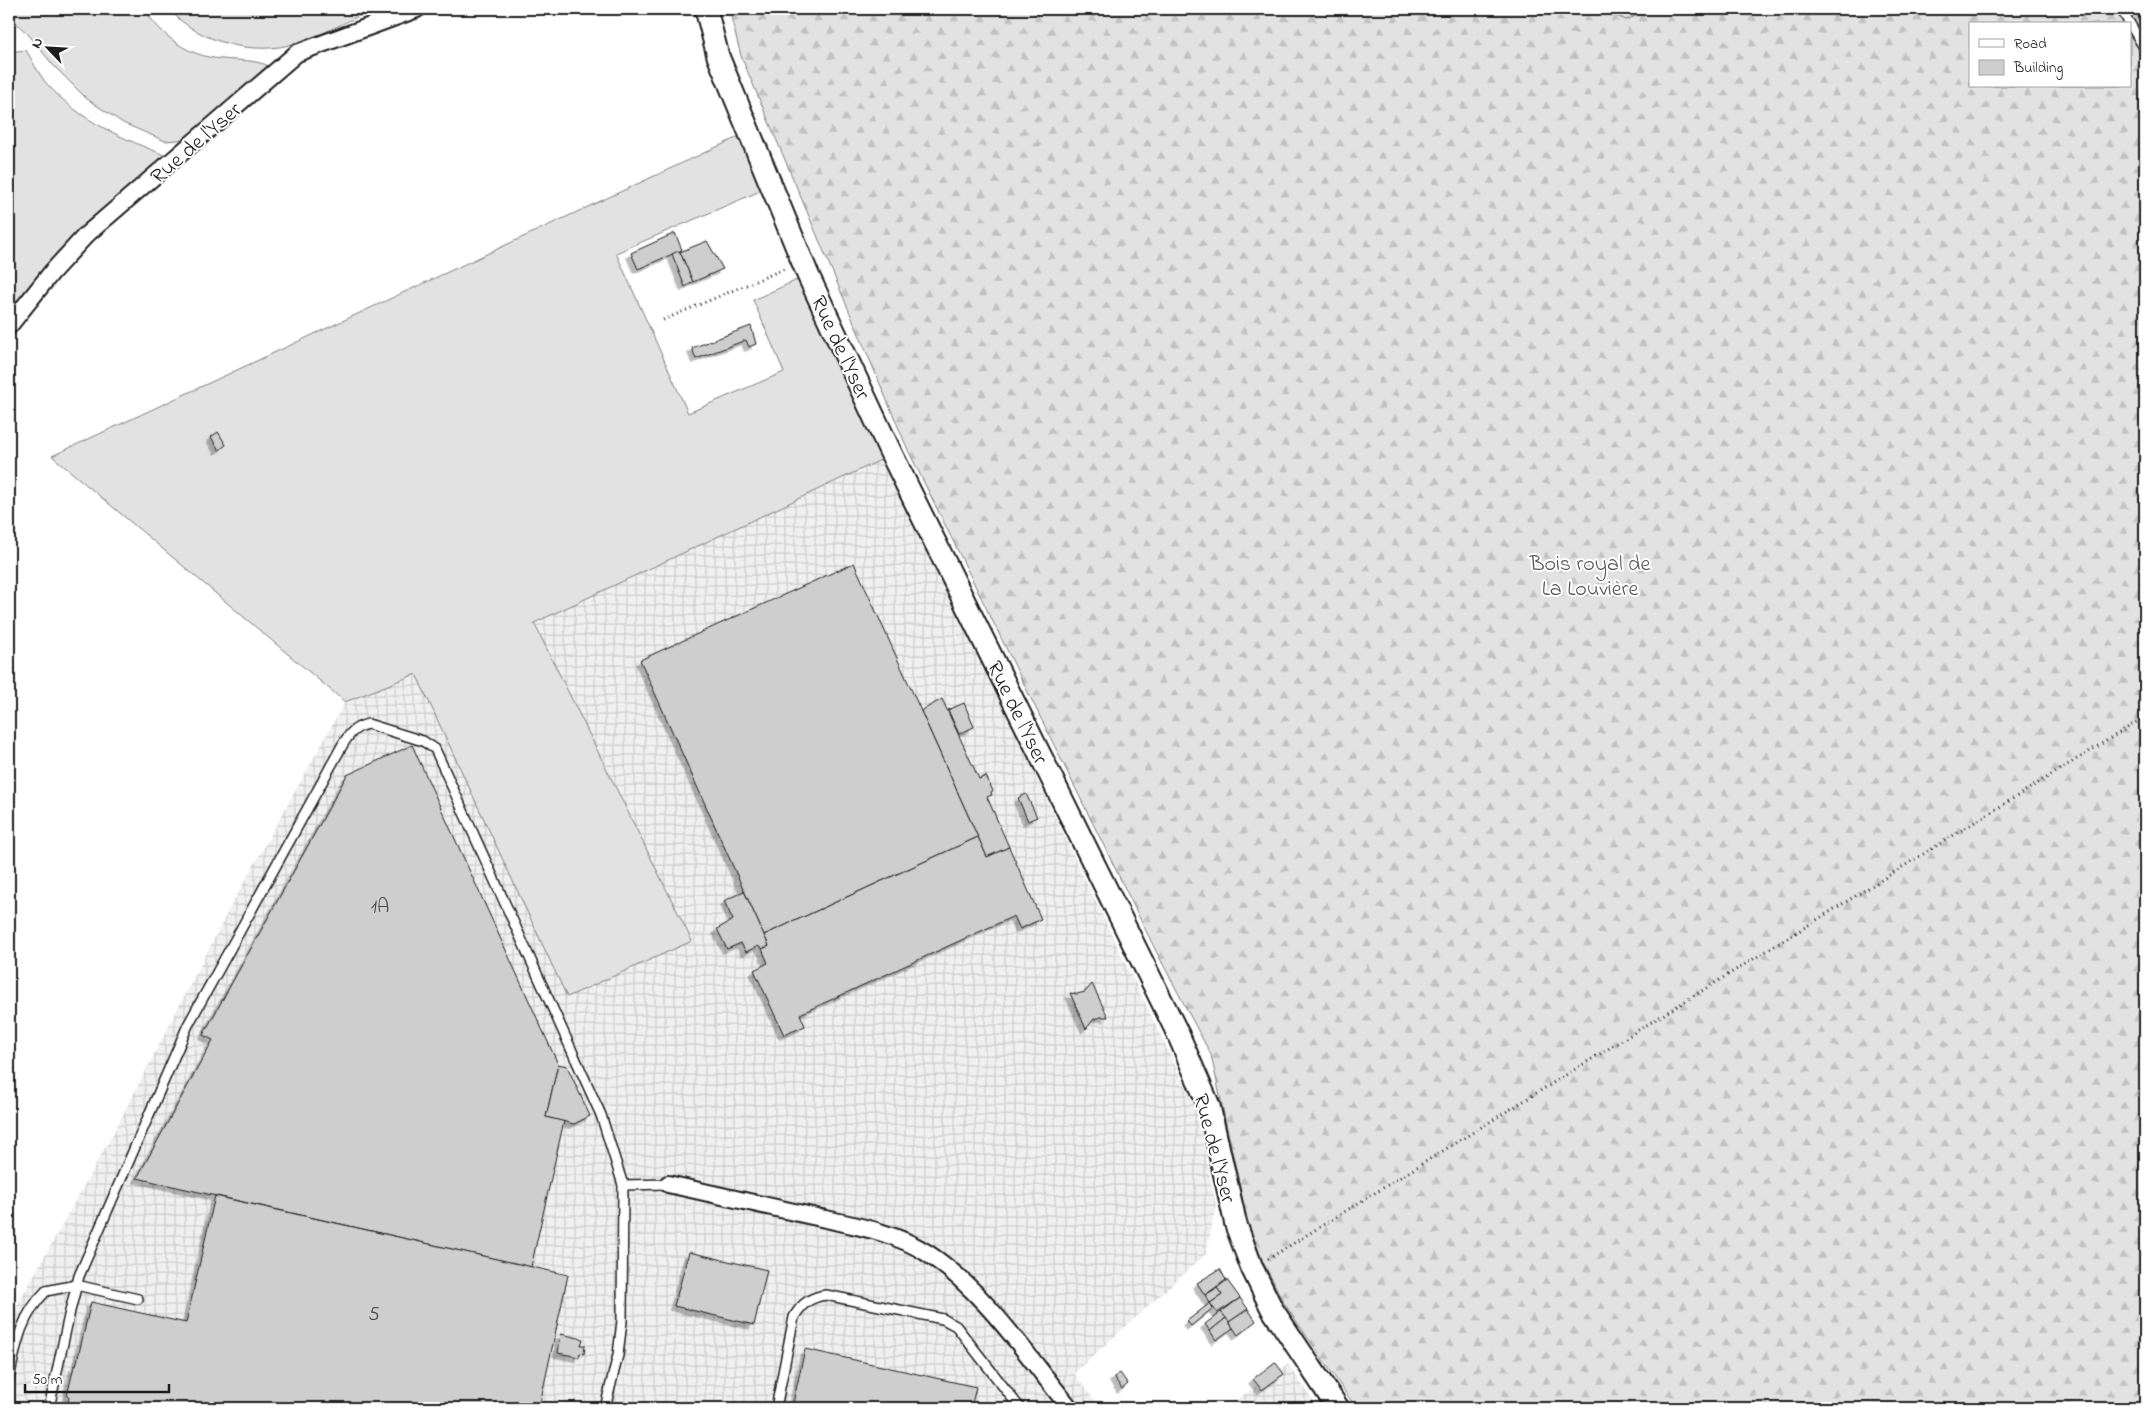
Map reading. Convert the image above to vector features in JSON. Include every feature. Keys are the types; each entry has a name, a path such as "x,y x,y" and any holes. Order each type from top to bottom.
{"street":[{"name":"Rue de l'Yser","path":"9,326 52,272 86,235 297,53 417,9"},
{"name":"Rue de l'Yser","path":"706,9 718,56 803,261 890,451 1182,1043 1209,1106 1236,1225 1252,1268 1272,1308 1338,1408"},
{"path":"668,1184 864,1228 899,1238 926,1252 970,1288 1070,1408"}],"lane":[{"path":"2121,9 2129,22"},
{"path":"2132,27 2145,49"},
{"path":"49,1408 76,1285 188,1025 343,744 351,732 360,726 368,724 423,741 435,749 440,757 601,1115 624,1185 622,1320 618,1355 605,1408"},
{"path":"624,1185 668,1184"},
{"path":"9,1379 19,1332 25,1319 46,1290 76,1285 138,1299"},
{"path":"776,1408 794,1317 799,1308 807,1301 816,1296 826,1295 943,1319 956,1326 1020,1408"}],"path":[{"path":"663,320 803,261"},
{"path":"1263,1262 2145,717"}],"shaded area":[{"path":"885,458 1077,863 1196,1108 1216,1205 1206,1254 1074,1373 1100,1408 9,1408 9,1320 115,1130 232,904 345,702 534,623"},
{"path":"1288,1364 1318,1408 1225,1408"}],"green space":[{"path":"10,9 144,9 159,28 187,49 209,57 253,61 271,67 190,139 165,141 123,123 87,99 53,65 28,34 9,17"},
{"path":"169,9 374,9 306,40 280,47 263,48 228,44 211,38 181,21"},
{"name":"Bois royal de La Louvière","path":"729,9 1605,9 1626,20 1652,9 2145,9 2145,1408 1356,1408 1284,1303 1263,1262 1247,1219 1211,1055 1157,953 908,450 741,56"},
{"path":"1605,9 1652,9 1626,20"},
{"path":"26,50 46,83 74,109 103,128 169,157 46,270 9,313 9,52"},
{"path":"749,132 772,186 616,253 688,413 784,372 753,300 808,275 885,458 534,623 692,941 567,997 416,674 345,702 52,456"}],"building":[{"path":"675,233 682,250 638,269 631,253"},
{"path":"707,241 723,269 693,282 680,252"},
{"path":"678,251 693,282 685,287 672,254"},
{"path":"751,326 756,344 749,347 746,340 696,359 692,348"},
{"path":"218,432 226,445 219,450 211,437"},
{"path":"854,563 978,837 764,935 640,660"},
{"path":"942,699 979,779 986,776 993,791 991,792 992,795 987,797 1009,847 987,857 921,711"},
{"path":"964,703 974,727 959,734 948,710"},
{"path":"412,745 558,1064 546,1117 564,1121 531,1267 137,1178 213,1040 203,1035 347,775"},
{"path":"1026,794 1037,817 1028,821 1018,798"},
{"path":"978,837 987,857 1009,847 1041,919 1020,929 1014,916 800,1014 805,1026 784,1035 754,970 768,963 762,949 769,946 764,935"},
{"path":"744,891 769,946 762,949 758,946 746,952 741,943 727,949 717,929 733,920 724,901"},
{"path":"1092,984 1108,1017 1094,1019 1086,1029 1070,993 1085,992"},
{"path":"558,1064 567,1066 590,1116 574,1124 546,1117"},
{"path":"215,1196 568,1275 539,1408 67,1408 69,1397 67,1396 91,1302 186,1323"},
{"path":"689,1252 767,1270 754,1325 674,1306"},
{"path":"1220,1269 1226,1280 1205,1295 1197,1283"},
{"path":"1227,1280 1240,1298 1217,1313 1210,1303 1222,1295 1217,1288"},
{"path":"1217,1288 1222,1295 1210,1303 1205,1295"},
{"path":"1240,1298 1248,1309 1229,1322 1221,1312"},
{"path":"1210,1303 1213,1308 1191,1326 1187,1321"},
{"path":"1248,1309 1256,1321 1238,1335 1229,1322"},
{"path":"1221,1312 1226,1318 1210,1331 1205,1324"},
{"path":"1226,1318 1233,1328 1216,1340 1210,1331"},
{"path":"561,1334 583,1339 581,1345 585,1345 584,1354 580,1353 579,1357 558,1353"},
{"path":"805,1349 976,1387 971,1408 792,1408"},
{"path":"1275,1362 1284,1374 1262,1390 1253,1379"},
{"path":"1120,1373 1128,1384 1122,1389 1114,1377"}]}
